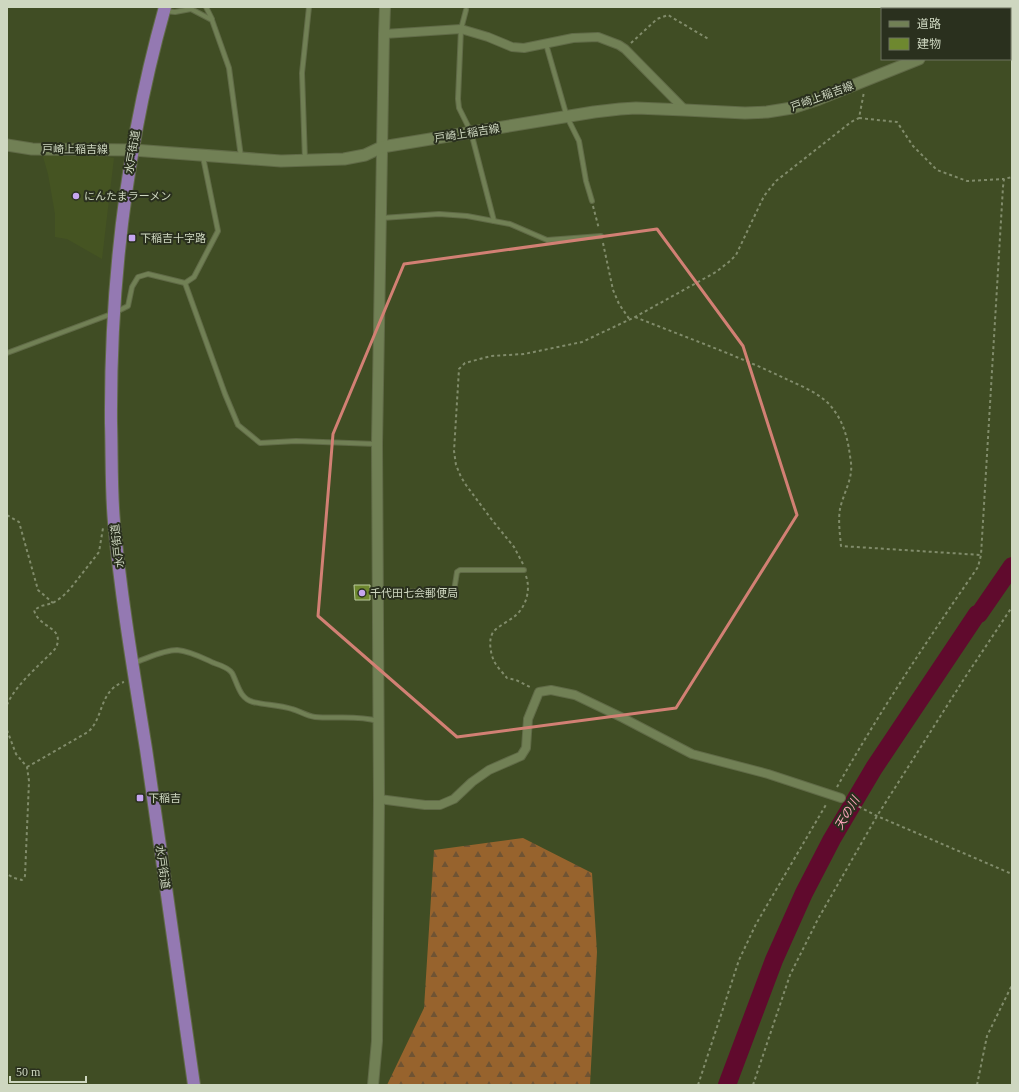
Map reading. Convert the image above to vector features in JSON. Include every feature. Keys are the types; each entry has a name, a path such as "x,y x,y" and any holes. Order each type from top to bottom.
{"highway":[{"name":"水戸街道","path":"168,10 152,52 136,128 122,224 114,313 111,389 112,475 114,522 125,610 194,1085"}],"main road":[{"name":"戸崎上稲吉線","path":"7,145 32,149 133,150 281,161 344,159 365,155 382,147 594,112 630,109 745,113 767,112 792,108 819,99 916,60"}],"street":[{"path":"373,1085 377,1040 379,721 377,444 385,7"},
{"path":"384,34 461,29 488,37 512,47 524,48 573,38 598,37 619,45 625,49 685,110"},
{"path":"379,799 425,805 440,805 454,799 472,782 488,770 521,756 526,748 528,719 539,692 551,690 575,694 692,754 768,774 841,798"}],"lane":[{"path":"168,10 177,7"},
{"path":"206,7 229,68 241,158"},
{"path":"305,160 302,72 309,7"},
{"path":"168,10 191,9 212,20"},
{"path":"466,10 461,29 458,104 471,132 494,221"},
{"path":"546,44 567,117 579,141 586,181 592,201"},
{"path":"7,353 114,313 128,306 132,287 138,277 148,274 185,283 194,277 218,231 203,154"},
{"path":"381,218 439,214 467,216 510,224 547,240 601,236"},
{"path":"185,283 225,394 238,425 260,443 296,441 377,444"},
{"path":"377,592 454,591 457,572 460,570 524,570"},
{"path":"133,664 176,650 189,653 225,667 232,672 241,693 253,702 274,704 293,709 313,717 360,717 379,721"}],"path":[{"path":"625,49 657,18 668,15 710,40"},
{"path":"859,118 864,95 865,80"},
{"path":"539,692 516,680 508,678 494,661 490,648 490,638 494,631 516,615 528,596 528,583 518,552 466,485 456,465 454,451 459,369 465,362 491,356 524,354 582,342 630,320 716,272 730,261 742,244 764,196 776,181 851,122 859,118 897,122 913,146 937,170 967,181 1004,179 1012,176"},
{"path":"698,1085 739,960 756,924 833,795 866,736 908,669 978,567 981,555 1004,179"},
{"path":"592,201 613,290 619,304 630,320"},
{"path":"635,317 727,352 811,391 828,403 838,416 845,429 851,464 851,476 843,497 840,511 841,546 981,555"},
{"path":"7,516 19,522 22,526 38,590 53,603"},
{"path":"7,705 18,687 56,648 59,642 57,633 36,617 34,610 41,606 53,603 70,589 99,552 103,527 114,522"},
{"path":"753,1085 790,975 818,919 877,816 1012,606"},
{"path":"27,767 95,727 104,700 115,686 122,682 135,680"},
{"path":"7,730 16,754 27,767 29,781 25,876 22,880 7,874"},
{"path":"841,798 877,816 1012,874"},
{"path":"977,1085 987,1036 1012,984"}],"highlighted area":[{"path":"657,229 743,346 797,515 676,708 457,737 318,616 333,434 404,264"}],"shaded area":[{"path":"42,153 95,155 114,158 102,259 67,239 55,237 55,214 48,174"}],"green space":[{"path":"523,838 592,873 597,952 590,1085 387,1085 424,1008 434,850"}],"building":[{"path":"354,585 370,585 370,600 355,600"}],"waterway":[{"name":"天の川","path":"727,1085 774,960 804,893 832,839 874,768 977,614 979,614 1012,566"}],"place":[{"name":"にんたまラーメン","path":"76,196"},
{"name":"下稲吉十字路","path":"132,238"},
{"name":"千代田七会郵便局","path":"362,593"},
{"name":"下稲吉","path":"140,798"}]}
